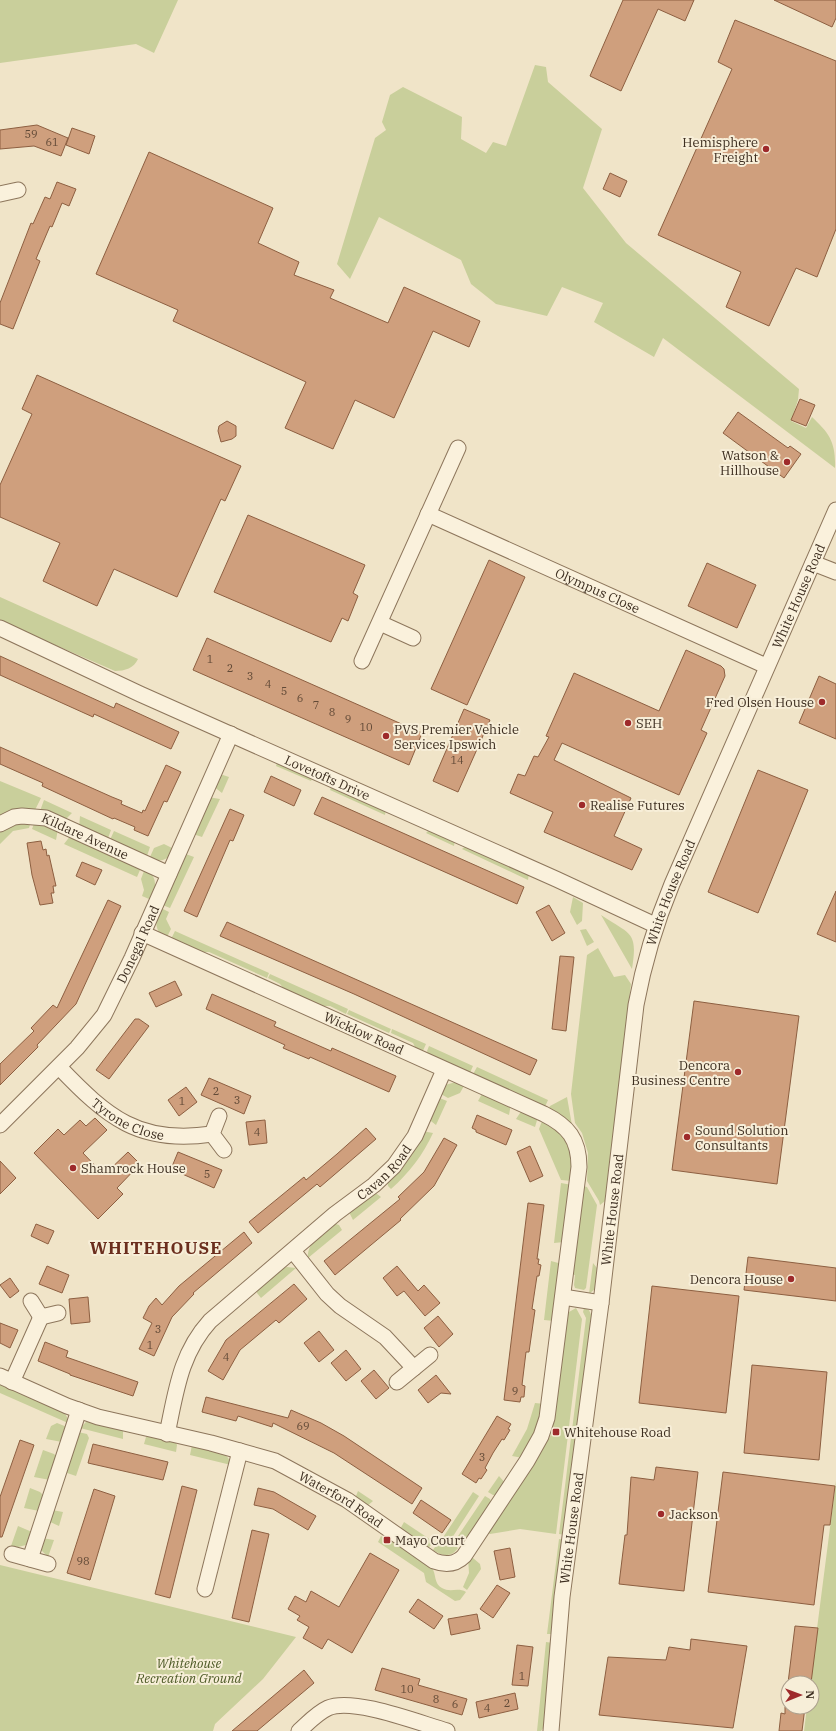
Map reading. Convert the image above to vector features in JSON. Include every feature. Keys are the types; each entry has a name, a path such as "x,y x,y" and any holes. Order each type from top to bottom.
{"street":[{"path":"0,194 18,190"},
{"path":"362,661 458,448"},
{"name":"White House Road","path":"551,1731 562,1597 601,1303 636,1005 644,966 655,925 766,666 836,510"},
{"name":"Olympus Close","path":"428,514 766,666"},
{"path":"813,563 836,572"},
{"path":"380,623 413,638"},
{"name":"Lovetofts Drive","path":"0,628 140,694 556,878 655,925"},
{"name":"Donegal Road","path":"0,1125 59,1067 95,1028 104,1015 231,734"},
{"name":"Kildare Avenue","path":"0,824 14,817 22,816 46,818 169,874"},
{"name":"Wicklow Road","path":"142,933 553,1118 565,1127 576,1144 579,1167 563,1297"},
{"name":"Tyrone Close","path":"59,1067 104,1111 138,1129 166,1137 212,1134"},
{"name":"Cavan Road","path":"167,1434 180,1371 200,1332 210,1321 335,1214 386,1174 401,1158 415,1136 444,1070"},
{"path":"219,1116 212,1134 224,1150"},
{"path":"293,1251 327,1294 340,1306 385,1337 414,1368"},
{"path":"563,1297 601,1303"},
{"name":"Waterford Road","path":"41,1317 6,1379 79,1410 275,1461 291,1468 347,1500 434,1561 448,1564 458,1561 464,1556 527,1461 541,1436 549,1408 563,1297"},
{"path":"31,1302 41,1317 58,1313"},
{"path":"397,1382 430,1355"},
{"path":"30,1558 79,1410"},
{"path":"205,1589 240,1452"},
{"path":"12,1554 48,1564"},
{"path":"299,1731 323,1711 340,1705 366,1708 414,1727 447,1731"}],"green space":[{"path":"0,0 178,0 154,53 136,44 0,63"},
{"path":"535,65 546,67 548,82 602,129 583,188 626,243 799,389 798,400 791,421 806,428 812,417 823,428 833,445 835,468 663,338 654,357 594,322 603,303 562,287 547,316 496,304 471,284 461,260 379,217 350,279 337,264 375,138 386,130 382,122 390,95 403,87 462,117 461,139 486,153 493,142 506,146"},
{"path":"0,597 138,659 134,665 129,668 115,671 0,621"},
{"path":"278,760 313,776 311,781 276,766"},
{"path":"223,775 229,777 222,793 213,786 218,776"},
{"path":"0,781 41,798 35,810 0,818"},
{"path":"332,785 386,809 385,815 330,790"},
{"path":"208,797 220,799 202,837 196,835 193,830"},
{"path":"44,800 72,813 64,821 40,811"},
{"path":"80,816 111,830 107,841 79,828"},
{"path":"31,821 29,828 13,831 0,844 0,830 11,824"},
{"path":"35,821 58,829 56,840 32,829"},
{"path":"430,829 455,840 454,846 426,833"},
{"path":"114,831 150,847 147,856 109,842"},
{"path":"71,835 139,866 140,870 137,877 64,844"},
{"path":"164,844 172,848 174,851 172,854 164,860 151,860 150,857 154,848"},
{"path":"467,845 529,873 528,880 462,849"},
{"path":"183,853 194,857 170,908 160,904"},
{"path":"147,870 153,876 155,882 153,897 149,899 142,896 144,890 141,879 144,871"},
{"path":"573,897 583,903 582,921 577,925 570,912"},
{"path":"159,907 169,912 166,919 171,929 166,939 159,932 156,925"},
{"path":"601,915 626,931 633,940 634,957 632,969"},
{"path":"586,929 594,942 587,946 580,930"},
{"path":"175,931 269,973 267,978 209,952 195,952 170,941"},
{"path":"598,948 614,977 625,975 631,984 605,1201 600,1205 587,1181 588,1153 582,1133 575,1123 571,1094 587,955"},
{"path":"270,974 348,1009 346,1014 330,1006 315,1006 288,994 280,984 268,978"},
{"path":"349,1010 391,1029 389,1033 347,1014"},
{"path":"392,1029 426,1044 422,1053 417,1051 413,1043 391,1033"},
{"path":"429,1046 473,1066 469,1075 429,1057 427,1051"},
{"path":"477,1067 548,1100 544,1109 472,1076"},
{"path":"456,1082 465,1084 460,1093 448,1098 439,1093 445,1085"},
{"path":"483,1092 511,1104 509,1115 478,1101"},
{"path":"437,1097 447,1101 436,1125 427,1118"},
{"path":"567,1097 573,1131 548,1110 550,1106"},
{"path":"522,1110 538,1117 535,1127 516,1119"},
{"path":"542,1121 561,1132 572,1152 572,1181 561,1180 539,1129"},
{"path":"422,1131 433,1133 425,1149 415,1163 404,1177 391,1189 388,1186 387,1180"},
{"path":"561,1183 572,1185 564,1242 554,1243"},
{"path":"583,1186 587,1187 597,1205 586,1288 584,1290 575,1288 575,1275 571,1274"},
{"path":"373,1191 381,1197 353,1220 348,1210"},
{"path":"333,1223 339,1225 342,1230 308,1258 310,1247 316,1238"},
{"path":"551,1261 562,1264 554,1321 544,1320"},
{"path":"593,1263 597,1268 595,1289 589,1294"},
{"path":"287,1267 296,1268 261,1298 256,1289 281,1269"},
{"path":"576,1308 582,1319 556,1534 520,1529 490,1534 486,1532 546,1438 549,1439 554,1427 551,1425 566,1311 569,1312"},
{"path":"584,1308 589,1310 592,1317 565,1535 559,1534 586,1318 583,1312"},
{"path":"0,1381 63,1410 67,1417 68,1423 0,1393"},
{"path":"535,1403 545,1404 544,1411 523,1458 512,1456 527,1429"},
{"path":"92,1421 123,1428 123,1439 80,1428 86,1422"},
{"path":"57,1423 67,1427 62,1442 46,1439 51,1426"},
{"path":"78,1432 87,1434 89,1438 76,1476 67,1473 65,1470"},
{"path":"149,1434 175,1441 177,1445 176,1452 144,1444 146,1437"},
{"path":"192,1445 210,1448 221,1452 226,1456 231,1465 190,1455"},
{"path":"43,1450 54,1454 57,1457 50,1480 34,1477"},
{"path":"499,1476 506,1484 498,1495 493,1495 488,1492"},
{"path":"836,1481 836,1731 804,1731 806,1715 820,1715 820,1675 811,1675"},
{"path":"30,1488 40,1492 44,1496 39,1511 24,1508"},
{"path":"358,1491 373,1501 365,1508 354,1501"},
{"path":"473,1492 479,1496 450,1541 440,1542"},
{"path":"485,1496 490,1499 492,1505 464,1546 460,1546 454,1542"},
{"path":"52,1510 63,1512 59,1526 48,1521"},
{"path":"404,1522 434,1542 427,1549 399,1531"},
{"path":"18,1526 32,1532 26,1545 18,1547 11,1546"},
{"path":"386,1534 428,1563 433,1569 439,1586 448,1590 460,1590 466,1592 460,1600 455,1601 426,1582 424,1573 378,1542 381,1536 384,1538"},
{"path":"42,1538 54,1540 48,1557 40,1549"},
{"path":"559,1539 565,1540 554,1634 547,1634"},
{"path":"437,1544 452,1544 458,1548 449,1555 443,1555 433,1550"},
{"path":"468,1558 473,1558 480,1564 481,1569 467,1590 463,1587 469,1573"},
{"name":"Whitehouse Recreation Ground","path":"0,1565 296,1637 263,1679 215,1724 213,1731 0,1731"},
{"path":"546,1642 553,1643 544,1727 541,1731 537,1731"}],"building":[{"path":"623,0 694,0 685,21 658,9 621,91 590,76"},
{"path":"774,0 836,0 836,18 832,27"},
{"name":"Hemisphere Freight","path":"735,20 836,61 836,229 817,277 796,268 769,326 726,307 741,272 658,235 732,69 718,62"},
{"path":"37,125 68,138 61,156 34,146 0,149 0,130"},
{"path":"72,128 95,136 89,154 66,145"},
{"path":"149,152 273,208 258,243 299,262 294,275 334,290 330,298 388,323 404,287 480,321 469,347 433,331 394,418 355,400 333,449 285,428 306,382 173,321 178,310 96,274"},
{"path":"610,173 627,181 620,197 603,189"},
{"path":"57,182 76,189 69,206 62,203 52,227 50,226 36,259 40,261 13,329 0,324 0,303 31,223 33,224 45,197 50,199"},
{"path":"37,375 241,466 225,501 221,499 177,597 114,569 97,606 43,581 60,543 0,517 0,485 32,414 22,409"},
{"path":"800,399 815,405 806,426 791,420"},
{"path":"738,412 788,448 790,446 801,454 784,478 723,433"},
{"path":"227,421 236,426 236,436 232,439 221,442 218,431 219,426"},
{"path":"248,515 365,565 353,593 358,596 348,621 342,618 331,642 214,592"},
{"path":"489,560 525,577 467,705 431,689"},
{"path":"707,563 756,585 737,628 688,606"},
{"path":"207,638 422,733 409,765 193,670"},
{"name":"SEH","path":"686,650 721,666 724,669 725,676 701,730 707,733 679,795 562,743 554,760 631,798 614,836 642,849 632,870 544,832 553,812 510,793 518,774 525,776 534,756 538,757 549,737 546,736 574,673 659,711"},
{"path":"0,656 114,708 116,703 179,732 171,749 94,714 93,717 0,675"},
{"name":"Fred Olsen House","path":"819,676 836,684 836,739 799,723"},
{"path":"464,709 490,720 458,792 433,781"},
{"path":"0,747 122,801 121,804 142,813 143,810 145,811 166,765 181,772 167,802 164,801 148,836 134,830 135,827 114,818 113,819 42,786 43,783 0,764"},
{"path":"758,770 808,790 758,913 708,892"},
{"path":"271,776 301,790 294,806 264,792"},
{"path":"322,797 524,887 517,904 314,814"},
{"path":"230,809 244,815 233,841 230,840 197,917 184,911"},
{"path":"41,841 43,850 46,849 47,856 49,855 56,886 53,886 54,893 51,893 53,903 40,905 32,875 27,843"},
{"path":"82,862 102,870 95,885 76,876"},
{"path":"836,891 836,942 817,934"},
{"path":"108,900 121,906 76,1004 37,1045 38,1047 0,1085 0,1064 34,1031 31,1028 53,1005 57,1008"},
{"path":"549,905 565,933 552,941 536,912"},
{"path":"227,922 537,1060 530,1075 354,994 220,936"},
{"path":"560,956 574,957 566,1031 552,1029"},
{"path":"175,981 182,995 156,1007 149,993"},
{"path":"212,994 276,1022 274,1026 331,1051 332,1048 396,1076 389,1092 310,1057 309,1059 283,1048 285,1045 206,1009"},
{"name":"Dencora Business Centre","path":"694,1001 799,1016 777,1184 672,1170"},
{"path":"135,1019 139,1019 149,1026 109,1079 96,1070"},
{"path":"209,1078 251,1096 244,1114 201,1095"},
{"path":"186,1087 197,1102 179,1116 168,1100"},
{"path":"477,1115 512,1130 506,1145 476,1132 476,1130 472,1128"},
{"name":"Shamrock House","path":"95,1118 107,1130 83,1153 104,1175 128,1152 140,1164 117,1188 123,1194 98,1219 34,1153 58,1129 64,1135 80,1120 86,1126"},
{"path":"265,1120 267,1143 249,1145 246,1122"},
{"path":"366,1128 376,1139 320,1187 317,1184 258,1233 249,1222 304,1177 306,1180"},
{"path":"444,1138 457,1145 434,1186 400,1219 401,1220 335,1275 324,1261 400,1199 398,1197 424,1172"},
{"path":"530,1146 543,1176 530,1182 517,1152"},
{"path":"178,1152 222,1170 214,1188 171,1169"},
{"path":"0,1161 16,1178 0,1194"},
{"path":"528,1203 544,1205 537,1259 539,1259 538,1264 541,1265 539,1276 537,1276 532,1309 535,1310 529,1352 526,1352 522,1385 525,1386 524,1397 521,1397 520,1402 504,1400"},
{"path":"36,1224 54,1231 48,1244 31,1236"},
{"path":"244,1232 252,1243 193,1293 194,1294 172,1317 154,1356 139,1349 152,1323 143,1318 149,1306 156,1298 162,1305 179,1286"},
{"name":"Dencora House","path":"748,1257 836,1268 836,1301 744,1290"},
{"path":"47,1266 69,1275 62,1293 39,1284"},
{"path":"397,1266 418,1291 424,1285 440,1303 425,1316 404,1291 397,1296 383,1278"},
{"path":"10,1278 19,1291 10,1298 0,1285"},
{"path":"294,1284 307,1299 279,1323 276,1320 240,1350 223,1380 208,1371 226,1340"},
{"path":"652,1286 739,1296 726,1413 639,1403"},
{"path":"88,1297 90,1322 71,1324 69,1299"},
{"path":"438,1316 453,1334 439,1347 424,1328"},
{"path":"0,1323 18,1330 10,1348 0,1343"},
{"path":"319,1331 334,1350 319,1362 304,1343"},
{"path":"45,1342 68,1351 66,1357 138,1382 133,1396 70,1375 38,1361"},
{"path":"346,1350 361,1369 346,1381 331,1363"},
{"path":"752,1365 827,1372 819,1460 744,1453"},
{"path":"374,1370 389,1388 376,1399 361,1381"},
{"path":"436,1375 451,1394 441,1393 428,1403 418,1390"},
{"path":"206,1397 288,1418 291,1410 321,1423 344,1436 422,1488 412,1504 334,1453 273,1423 272,1427 238,1416 236,1421 202,1412"},
{"path":"497,1416 511,1424 508,1429 510,1430 493,1453 485,1468 487,1470 481,1479 479,1478 476,1483 462,1474"},
{"path":"20,1440 34,1445 2,1537 0,1537 0,1497"},
{"path":"93,1444 168,1462 163,1480 88,1463"},
{"name":"Jackson","path":"656,1467 698,1472 684,1591 619,1584 625,1535 627,1535 631,1477 654,1480"},
{"path":"723,1472 835,1486 830,1525 824,1525 814,1605 708,1592"},
{"path":"182,1486 197,1490 170,1598 155,1594"},
{"path":"258,1488 274,1492 316,1516 308,1530 273,1509 254,1505"},
{"path":"94,1489 115,1496 90,1580 67,1573"},
{"path":"421,1500 451,1520 442,1533 413,1513"},
{"path":"252,1530 269,1534 249,1622 232,1618"},
{"path":"510,1548 515,1577 500,1580 494,1551"},
{"path":"370,1553 399,1570 352,1653 328,1639 322,1649 303,1638 309,1627 297,1620 300,1616 288,1609 295,1596 306,1602 311,1591 339,1607"},
{"path":"497,1585 510,1593 493,1618 480,1609"},
{"path":"418,1599 443,1616 434,1629 409,1612"},
{"path":"477,1614 480,1629 451,1635 448,1619"},
{"path":"795,1626 818,1628 812,1675 789,1675"},
{"path":"691,1639 747,1646 733,1728 599,1715 608,1657 666,1660 669,1647 690,1650"},
{"path":"517,1645 533,1647 528,1686 512,1685"},
{"path":"382,1668 420,1679 418,1685 467,1699 462,1715 375,1690"},
{"path":"304,1670 314,1683 257,1731 232,1731"},
{"path":"515,1693 518,1709 479,1718 476,1702"},
{"path":"781,1715 804,1715 802,1731 779,1731"}],"place":[{"name":"Hemisphere Freight","path":"766,149"},
{"name":"Watson & Hillhouse","path":"787,462"},
{"name":"Fred Olsen House","path":"822,702"},
{"name":"SEH","path":"628,723"},
{"name":"PVS Premier Vehicle Services Ipswich","path":"386,736"},
{"name":"Realise Futures","path":"582,805"},
{"name":"Dencora Business Centre","path":"738,1072"},
{"name":"Sound Solution Consultants","path":"687,1137"},
{"name":"Shamrock House","path":"73,1168"},
{"name":"Dencora House","path":"791,1279"},
{"name":"Whitehouse Road","path":"556,1432"},
{"name":"Jackson","path":"661,1514"},
{"name":"Mayo Court","path":"387,1540"}],"district":[{"name":"WHITEHOUSE","path":"156,1248"}]}
